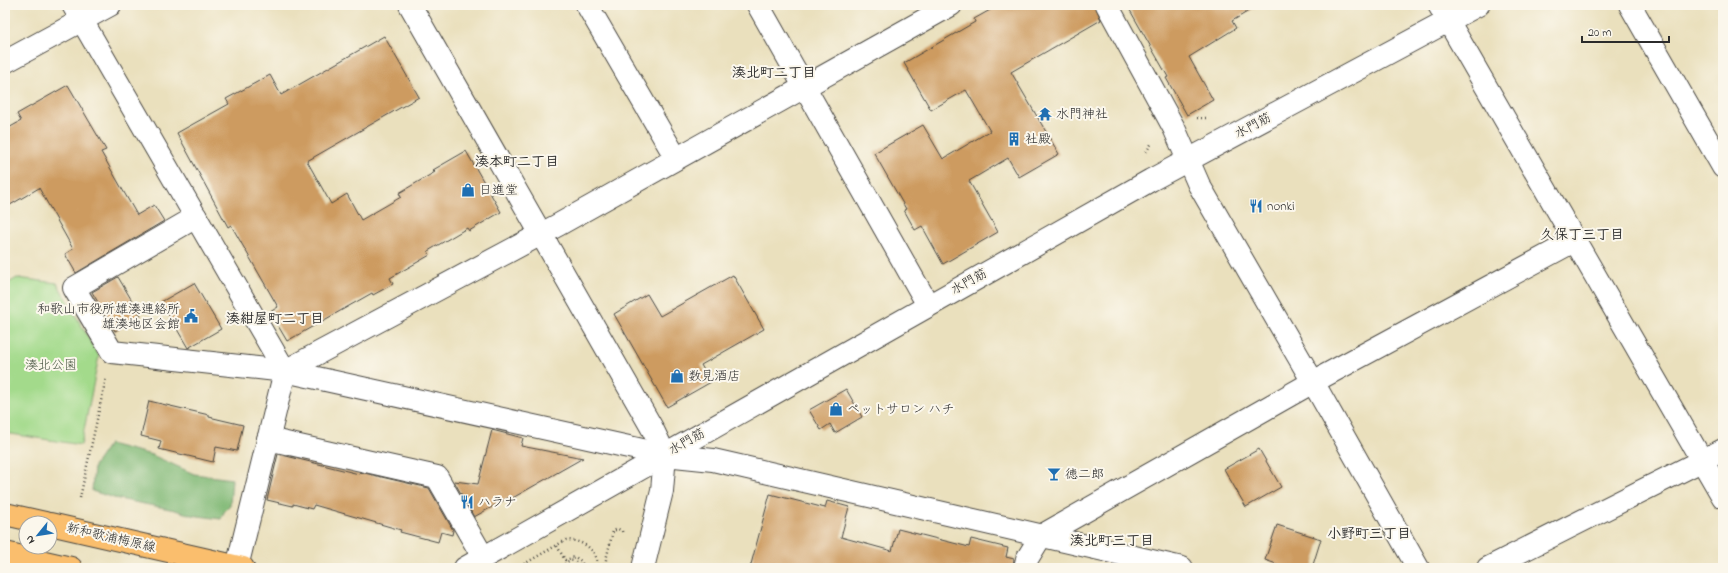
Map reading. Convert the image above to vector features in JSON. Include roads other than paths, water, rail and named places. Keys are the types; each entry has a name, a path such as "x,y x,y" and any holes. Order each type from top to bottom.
{"main road":[{"path":"5,514 18,517"},
{"name":"新和歌浦梅原線","path":"58,526 240,567"},
{"path":"5,553 71,568"}],"street":[{"path":"5,62 78,13 110,5"},
{"path":"410,5 542,233 652,428 665,455 662,491 644,568"},
{"path":"588,5 676,158"},
{"path":"758,5 928,305"},
{"path":"1108,5 1174,128 1199,185 1418,568"},
{"name":"水門筋","path":"474,563 928,305 1188,160 1443,13 1478,5"},
{"path":"1630,5 1723,167"},
{"path":"285,371 542,233 805,86 939,8"},
{"path":"78,13 285,371 268,439 240,567"},
{"path":"1443,13 1723,497"},
{"path":"196,217 74,288 112,352 285,371 665,455 713,460 1182,568"},
{"path":"1025,568 1027,559 1041,536 1313,382 1574,241"},
{"path":"268,439 277,439 437,477 474,563"},
{"path":"1488,568 1723,450"}],"place":[{"name":"水門神社","path":"1045,114"},
{"name":"社殿","path":"1014,139"},
{"name":"日進堂","path":"468,190"},
{"name":"nonki","path":"1256,206"},
{"name":"和歌山市役所雄湊連絡所 雄湊地区会館","path":"191,316"},
{"name":"数見酒店","path":"677,376"},
{"name":"ペットサロン ハチ","path":"836,409"},
{"name":"徳二郎","path":"1054,474"},
{"name":"ハラナ","path":"467,502"}],"district":[{"name":"湊北町二丁目","path":"774,73"},
{"name":"湊本町二丁目","path":"517,162"},
{"name":"久保丁三丁目","path":"1582,235"},
{"name":"湊紺屋町二丁目","path":"275,319"},
{"name":"小野町三丁目","path":"1369,534"},
{"name":"湊北町三丁目","path":"1112,541"}],"park label":[{"name":"湊北公園","path":"51,365"}]}
